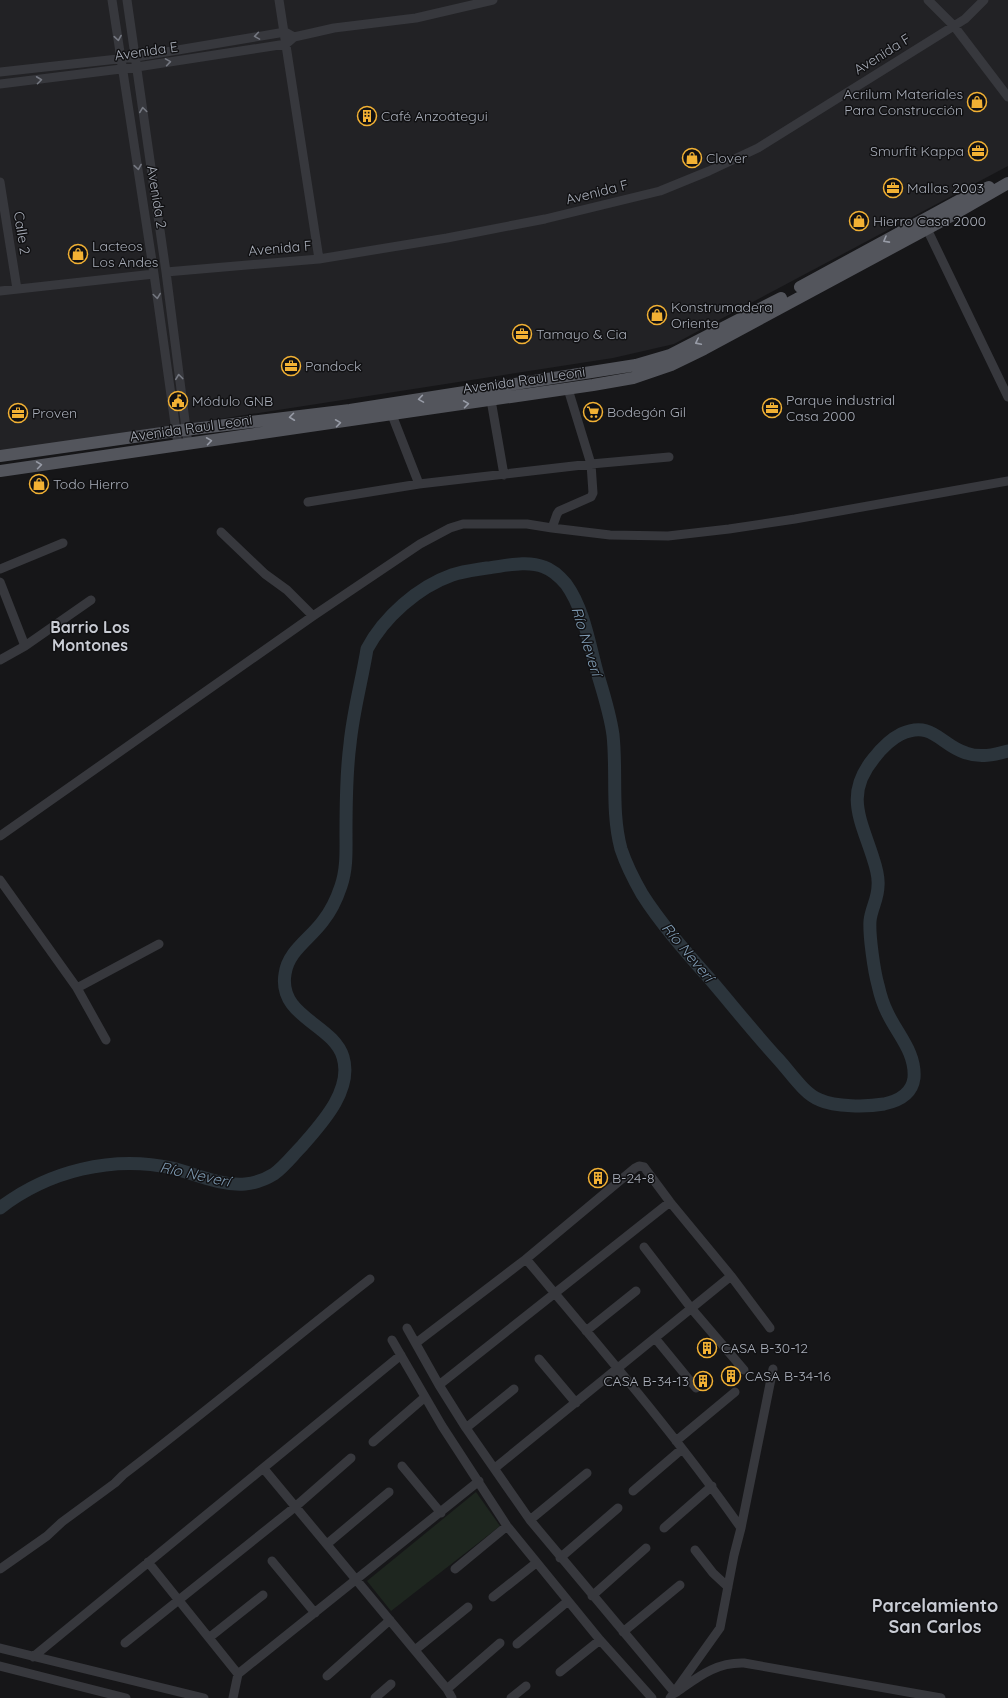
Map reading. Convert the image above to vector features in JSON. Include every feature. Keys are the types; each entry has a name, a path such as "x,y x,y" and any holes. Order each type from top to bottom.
{"main road":[{"name":"Avenida Raul Leoni","path":"0,456 181,430 350,410 472,392 636,365 670,356 800,288 960,200 1008,178"},
{"name":"Avenida Raul Leoni","path":"0,471 392,415 633,378 670,365 927,229 1008,183"}],"street":[{"name":"Avenida 2","path":"112,0 154,274 183,444"},
{"name":"Avenida 2","path":"127,0 138,67 166,272 181,430"},
{"path":"279,0 319,259"},
{"path":"286,44 294,37 334,28 416,18 493,0"},
{"path":"928,0 954,26 1008,97"},
{"name":"Avenida F","path":"166,272 319,259 447,238 545,219 660,191 709,171 758,148 965,19 975,4 984,0"},
{"name":"Avenida E","path":"0,72 136,57 285,32"},
{"path":"285,32 294,37"},
{"name":"Avenida E","path":"0,84 138,67 286,44"},
{"name":"Calle 2","path":"0,182 17,289"},
{"path":"927,229 1008,397"},
{"path":"0,291 154,274"},
{"path":"552,528 559,511 591,497 593,494 590,464 568,389"},
{"path":"491,400 504,475"},
{"path":"392,415 420,484"},
{"path":"308,502 420,484 590,464 668,457"},
{"path":"0,836 313,616 420,544 450,528 463,524 527,524 610,535 668,536 795,519 1008,481"},
{"path":"221,532 265,574 287,590 313,616"},
{"path":"0,569 63,543"},
{"path":"0,582 24,646"},
{"path":"0,660 24,646 91,600"},
{"path":"0,880 77,988 106,1040"},
{"path":"77,988 158,944"},
{"path":"416,1343 526,1259 635,1168 640,1166 644,1167 670,1202 731,1276 770,1328"},
{"path":"439,1385 670,1202"},
{"path":"644,1247 691,1308 744,1370"},
{"path":"526,1259 618,1368 712,1486 741,1528"},
{"path":"495,1468 731,1276"},
{"path":"0,1569 47,1536 62,1522 115,1483 276,1352 370,1279"},
{"path":"586,1331 636,1291"},
{"path":"407,1328 439,1385 466,1428 530,1520 623,1632 672,1696"},
{"path":"655,1338 696,1388"},
{"path":"392,1340 442,1426 507,1526 536,1564 600,1640 652,1698"},
{"path":"33,1657 264,1469 401,1355"},
{"path":"539,1358 576,1402"},
{"path":"672,1696 720,1628 773,1369"},
{"path":"466,1428 514,1389"},
{"path":"676,1441 735,1392"},
{"path":"373,1442 425,1397"},
{"path":"633,1491 682,1449"},
{"path":"125,1643 295,1507 351,1458"},
{"path":"402,1466 441,1513"},
{"path":"264,1469 415,1650 447,1689 452,1698"},
{"path":"530,1520 587,1473"},
{"path":"233,1698 238,1674 441,1513 479,1481"},
{"path":"664,1528 712,1486"},
{"path":"327,1544 389,1492"},
{"path":"560,1558 618,1508"},
{"path":"455,1569 507,1526"},
{"path":"592,1596 646,1548"},
{"path":"695,1550 713,1573 728,1587"},
{"path":"272,1561 315,1613"},
{"path":"148,1562 210,1637 238,1674"},
{"path":"493,1597 536,1564"},
{"path":"623,1632 680,1585"},
{"path":"210,1637 263,1595"},
{"path":"517,1644 568,1601"},
{"path":"415,1650 468,1607"},
{"path":"327,1676 390,1620"},
{"path":"560,1672 600,1640"},
{"path":"447,1689 500,1643"},
{"path":"0,1648 204,1698"},
{"path":"672,1696 716,1667 731,1663 744,1663 941,1698"},
{"path":"0,1666 126,1698"},
{"path":"375,1698 391,1684"},
{"path":"511,1698 526,1686"}],"shaded area":[{"path":"0,0 1008,0 1008,166 674,344 613,358 0,453"},
{"path":"476,1492 500,1526 391,1611 367,1581"}],"waterway":[{"name":"Río Neverí","path":"0,1208 39,1184 82,1169 104,1165 149,1164 172,1168 226,1183 245,1184 256,1182 271,1176 282,1168 318,1127 334,1105 344,1082 345,1069 343,1057 329,1036 298,1010 290,1000 285,989 285,974 290,959 295,952 318,928 329,913 338,895 343,880 346,860 346,789 349,755 353,720 367,649 374,637 403,604 439,580 461,572 516,564 530,564 550,570 559,576 566,584 582,615 610,719 614,749 615,806 618,835 623,855 633,878 649,905 665,927 761,1040 803,1088 814,1097 826,1102 860,1106 889,1103 904,1096 913,1084 914,1078 914,1069 909,1051 891,1020 883,1002 876,979 873,962 870,921 878,891 878,879 860,819 857,795 865,771 890,741 897,736 912,730 929,732 936,735 949,745 971,755 998,754 1008,751"}],"place":[{"name":"Acrilum Materiales Para Construcción","path":"977,102"},
{"name":"Café Anzoátegui","path":"367,116"},
{"name":"Smurfit Kappa","path":"978,151"},
{"name":"Clover","path":"692,158"},
{"name":"Mallas 2003","path":"893,188"},
{"name":"Hierro Casa 2000","path":"859,221"},
{"name":"Lacteos Los Andes","path":"78,254"},
{"name":"Konstrumadera Oriente","path":"657,315"},
{"name":"Tamayo & Cia","path":"522,334"},
{"name":"Pandock","path":"291,366"},
{"name":"Módulo GNB","path":"178,401"},
{"name":"Parque industrial Casa 2000","path":"772,408"},
{"name":"Bodegón Gil","path":"593,412"},
{"name":"Proven","path":"18,413"},
{"name":"Todo Hierro","path":"39,484"},
{"name":"B-24-8","path":"598,1178"},
{"name":"CASA B-30-12","path":"707,1348"},
{"name":"CASA B-34-16","path":"731,1376"},
{"name":"CASA B-34-13","path":"703,1381"}],"district":[{"name":"Barrio Los Montones","path":"90,636"},
{"name":"Parcelamiento San Carlos","path":"935,1615"}]}
